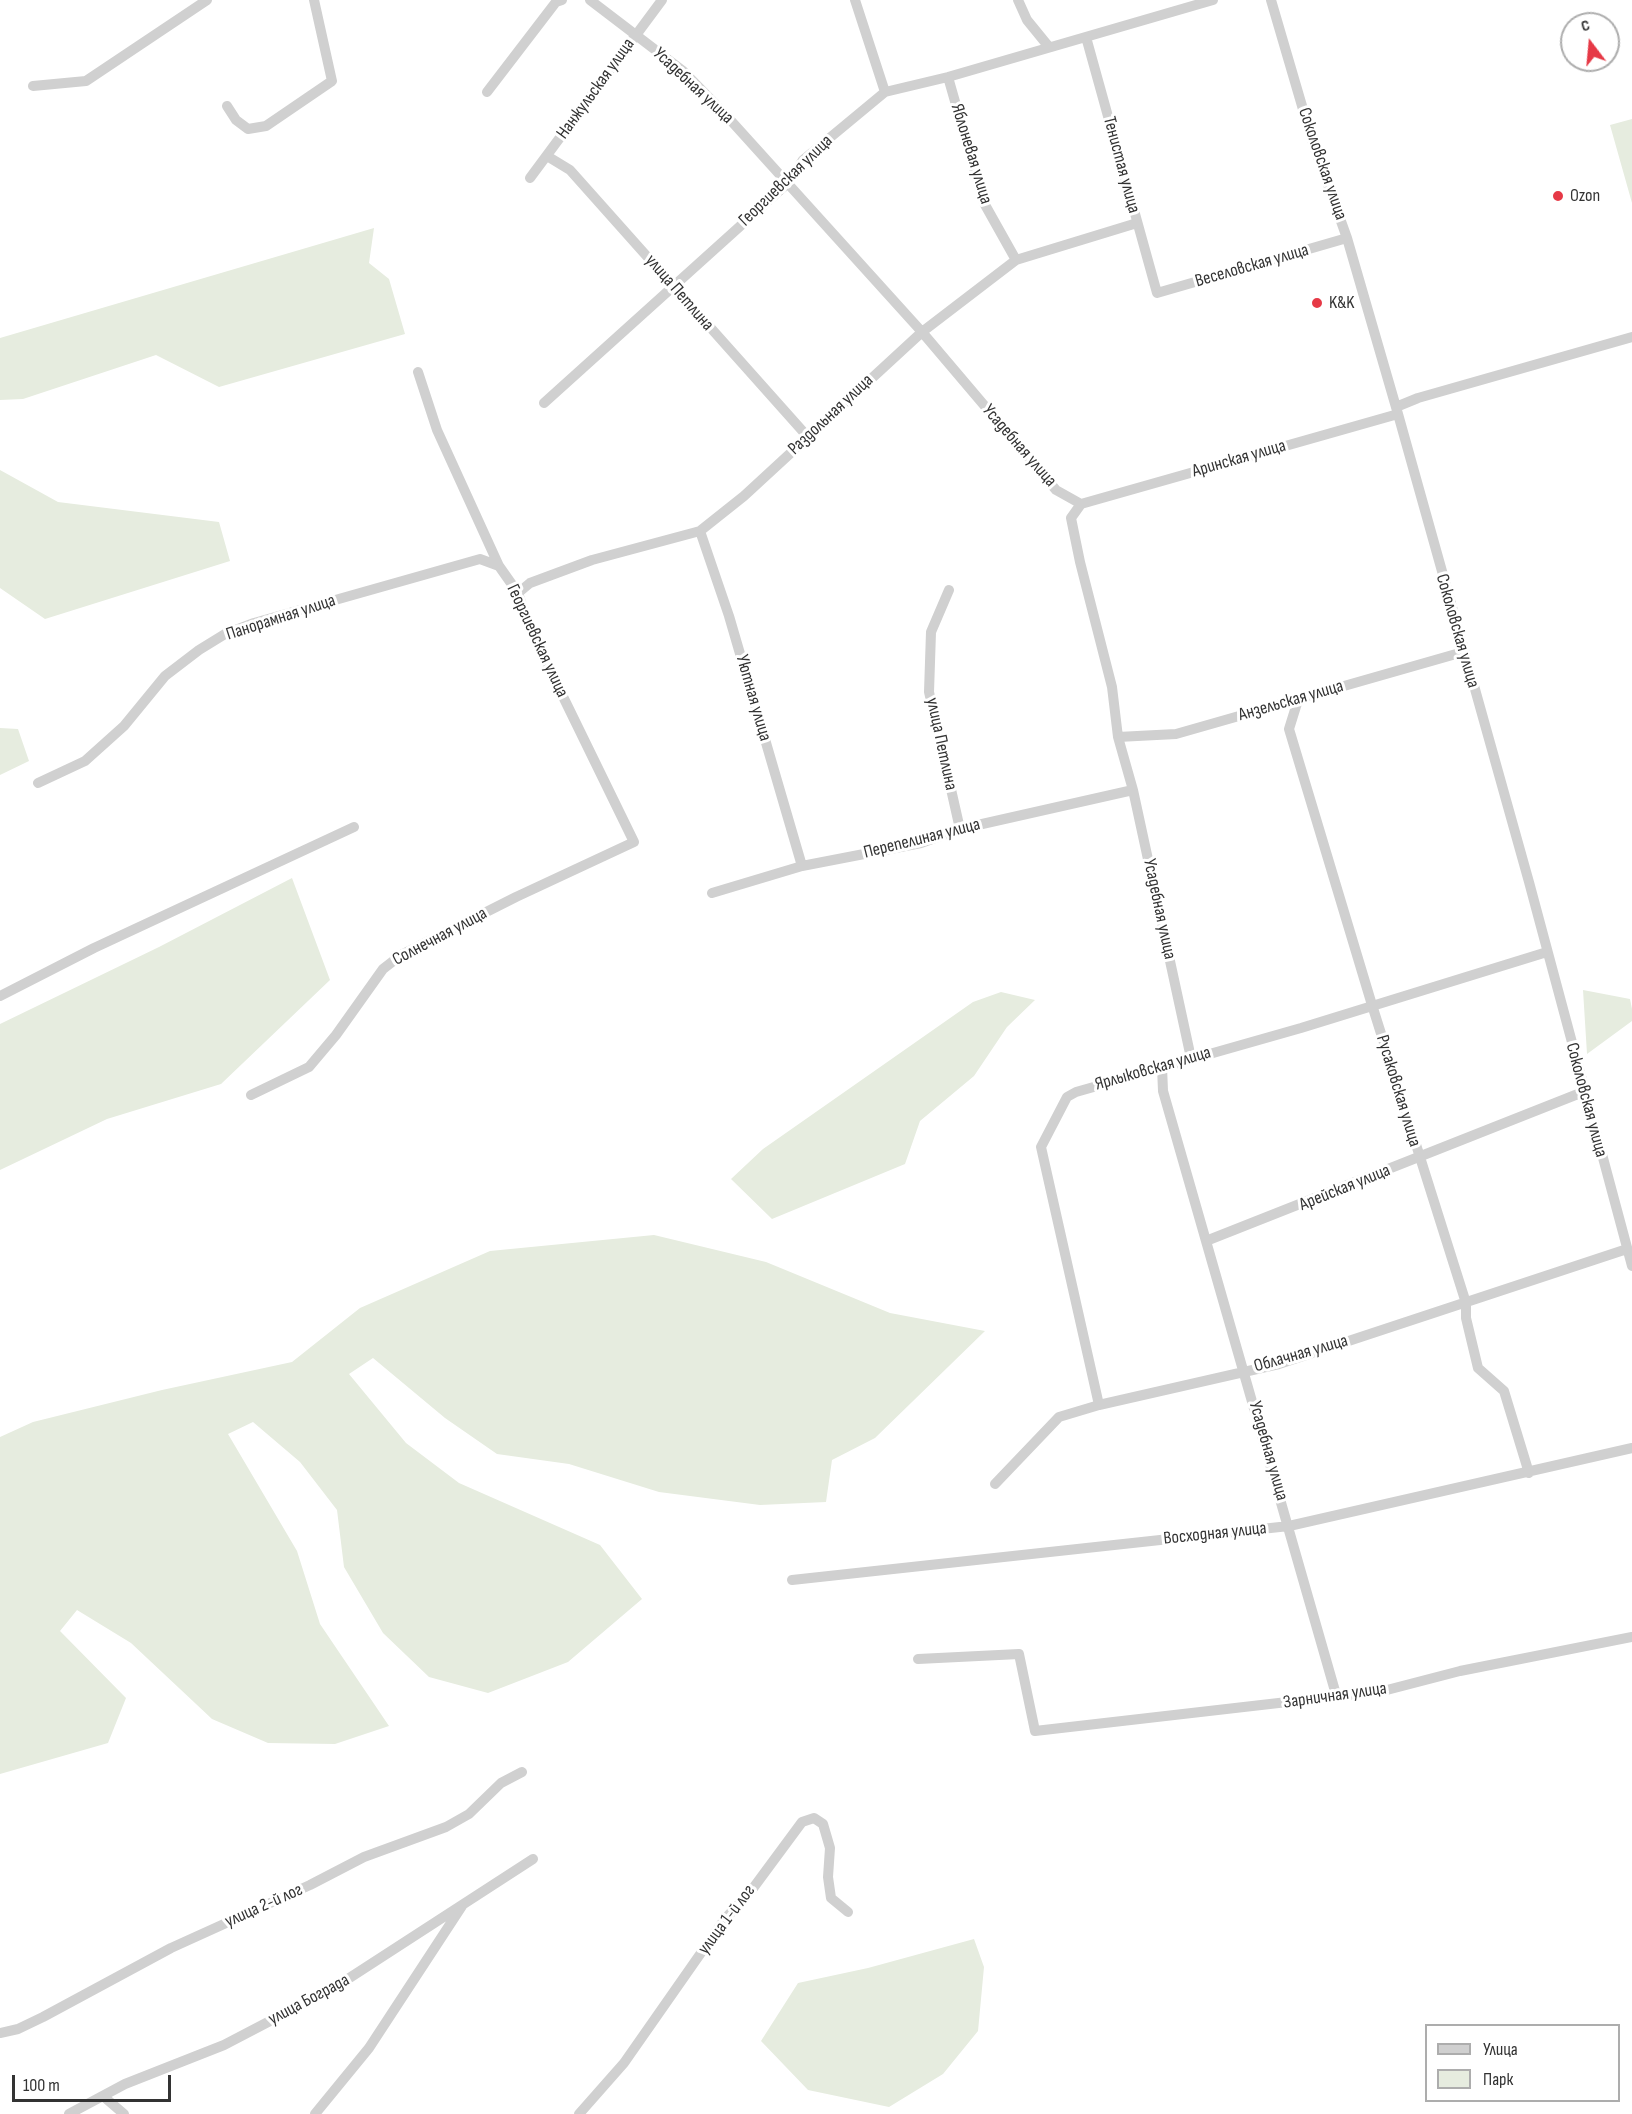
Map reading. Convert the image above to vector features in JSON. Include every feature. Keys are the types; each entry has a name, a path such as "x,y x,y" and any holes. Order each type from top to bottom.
{"street":[{"path":"33,86 86,81 207,0"},
{"path":"227,106 236,120 248,129 266,126 332,81 314,0"},
{"path":"487,92 556,2 562,0"},
{"name":"Усадебная улица","path":"590,0 683,71 922,332 1056,490 1081,504 1071,518 1112,687 1118,737 1133,790 1191,1058"},
{"name":"Нанжульская улица","path":"530,178 662,0"},
{"path":"855,0 885,92"},
{"path":"1017,0 1027,20 1049,47"},
{"name":"Георгиевская улица","path":"544,403 788,183 803,160 885,92 948,77 1213,0"},
{"name":"Соколовская улица","path":"1271,0 1312,140 1347,238 1547,952 1583,1092 1632,1266"},
{"name":"Тенистая улица","path":"1086,37 1157,293"},
{"name":"Яблоневая улица","path":"948,77 984,203 1016,260"},
{"name":"улица Петлина","path":"547,156 570,170 807,436"},
{"name":"Раздольная улица","path":"518,592 530,583 592,560 700,531 744,496 922,332 1016,260 1137,223"},
{"name":"Веселовская улица","path":"1157,293 1347,238"},
{"name":"Аринская улица","path":"1081,504 1396,411 1418,398 1632,337"},
{"name":"Георгиевская улица","path":"418,372 437,430 499,566 518,592 531,631 634,842"},
{"name":"Уютная улица","path":"700,531 729,616 802,866"},
{"name":"Панорамная улица","path":"39,783 85,761 124,726 165,675 225,634 480,559 499,566"},
{"name":"улица Петлина","path":"949,590 931,632 929,693 960,829"},
{"name":"Анзельская улица","path":"1118,737 1176,734 1463,652"},
{"name":"Русаковская улица","path":"1298,700 1289,729 1371,1005 1466,1303 1478,1368 1504,1391 1529,1473"},
{"name":"Перепелиная улица","path":"712,893 802,866 921,843 960,829 1133,790"},
{"path":"0,996 94,948 354,827"},
{"name":"Солнечная улица","path":"251,1095 309,1067 336,1035 383,969 401,956 516,897 634,842"},
{"name":"Ярлыковская улица","path":"1099,1404 1041,1147 1067,1097 1076,1092 1162,1066 1301,1028 1547,952"},
{"name":"Усадебная улица","path":"1162,1066 1163,1090 1337,1698"},
{"name":"Арейская улица","path":"1206,1241 1583,1092"},
{"name":"Облачная улица","path":"996,1484 1059,1417 1099,1404 1279,1364 1627,1249"},
{"name":"Восходная улица","path":"792,1580 1289,1527 1632,1448"},
{"name":"Зарничная улица","path":"918,1659 1019,1654 1035,1731 1383,1691 1460,1671 1632,1637"},
{"name":"улица 2-й лог","path":"0,2033 18,2029 43,2017 171,1948 310,1885 364,1857 446,1827 469,1814 501,1783 522,1772"},
{"name":"улица 1-й лог","path":"579,2114 624,2063 724,1920 751,1891 802,1822 814,1818 823,1824 830,1848 828,1877 831,1898 848,1912"},
{"name":"улица Бограда","path":"69,2114 125,2084 214,2049 337,1986 420,1935 465,1901 533,1859"},
{"path":"315,2114 369,2048 465,1901"},
{"path":"104,2096 124,2114"}],"green space":[{"path":"1632,119 1632,203 1610,125"},
{"path":"374,228 369,263 389,279 405,334 219,387 156,355 23,399 0,400 0,338"},
{"path":"0,470 58,502 219,522 230,561 45,619 0,588"},
{"path":"0,728 18,729 29,761 0,775"},
{"path":"292,878 330,980 221,1084 107,1119 0,1170 0,1024 159,947"},
{"path":"1583,990 1630,999 1632,1009 1632,1021 1587,1054"},
{"path":"1001,992 1035,1000 1007,1027 974,1076 920,1121 905,1164 772,1219 731,1179 763,1149 973,1002"},
{"path":"654,1235 766,1262 890,1313 985,1331 875,1438 832,1460 826,1502 760,1505 659,1492 569,1464 497,1454 445,1418 373,1358 349,1374 406,1443 459,1483 600,1545 642,1599 568,1662 488,1693 429,1677 383,1633 344,1567 337,1510 300,1462 253,1422 228,1434 297,1551 320,1624 389,1726 335,1744 268,1743 212,1719 131,1643 77,1610 60,1631 126,1698 108,1743 0,1774 0,1437 33,1422 162,1390 292,1362 360,1308 490,1251"},
{"path":"974,1939 984,1967 978,2031 943,2074 889,2107 808,2090 761,2041 798,1983 868,1968"}],"place":[{"name":"Ozon","path":"1558,196"},
{"name":"K&K","path":"1317,303"}]}
